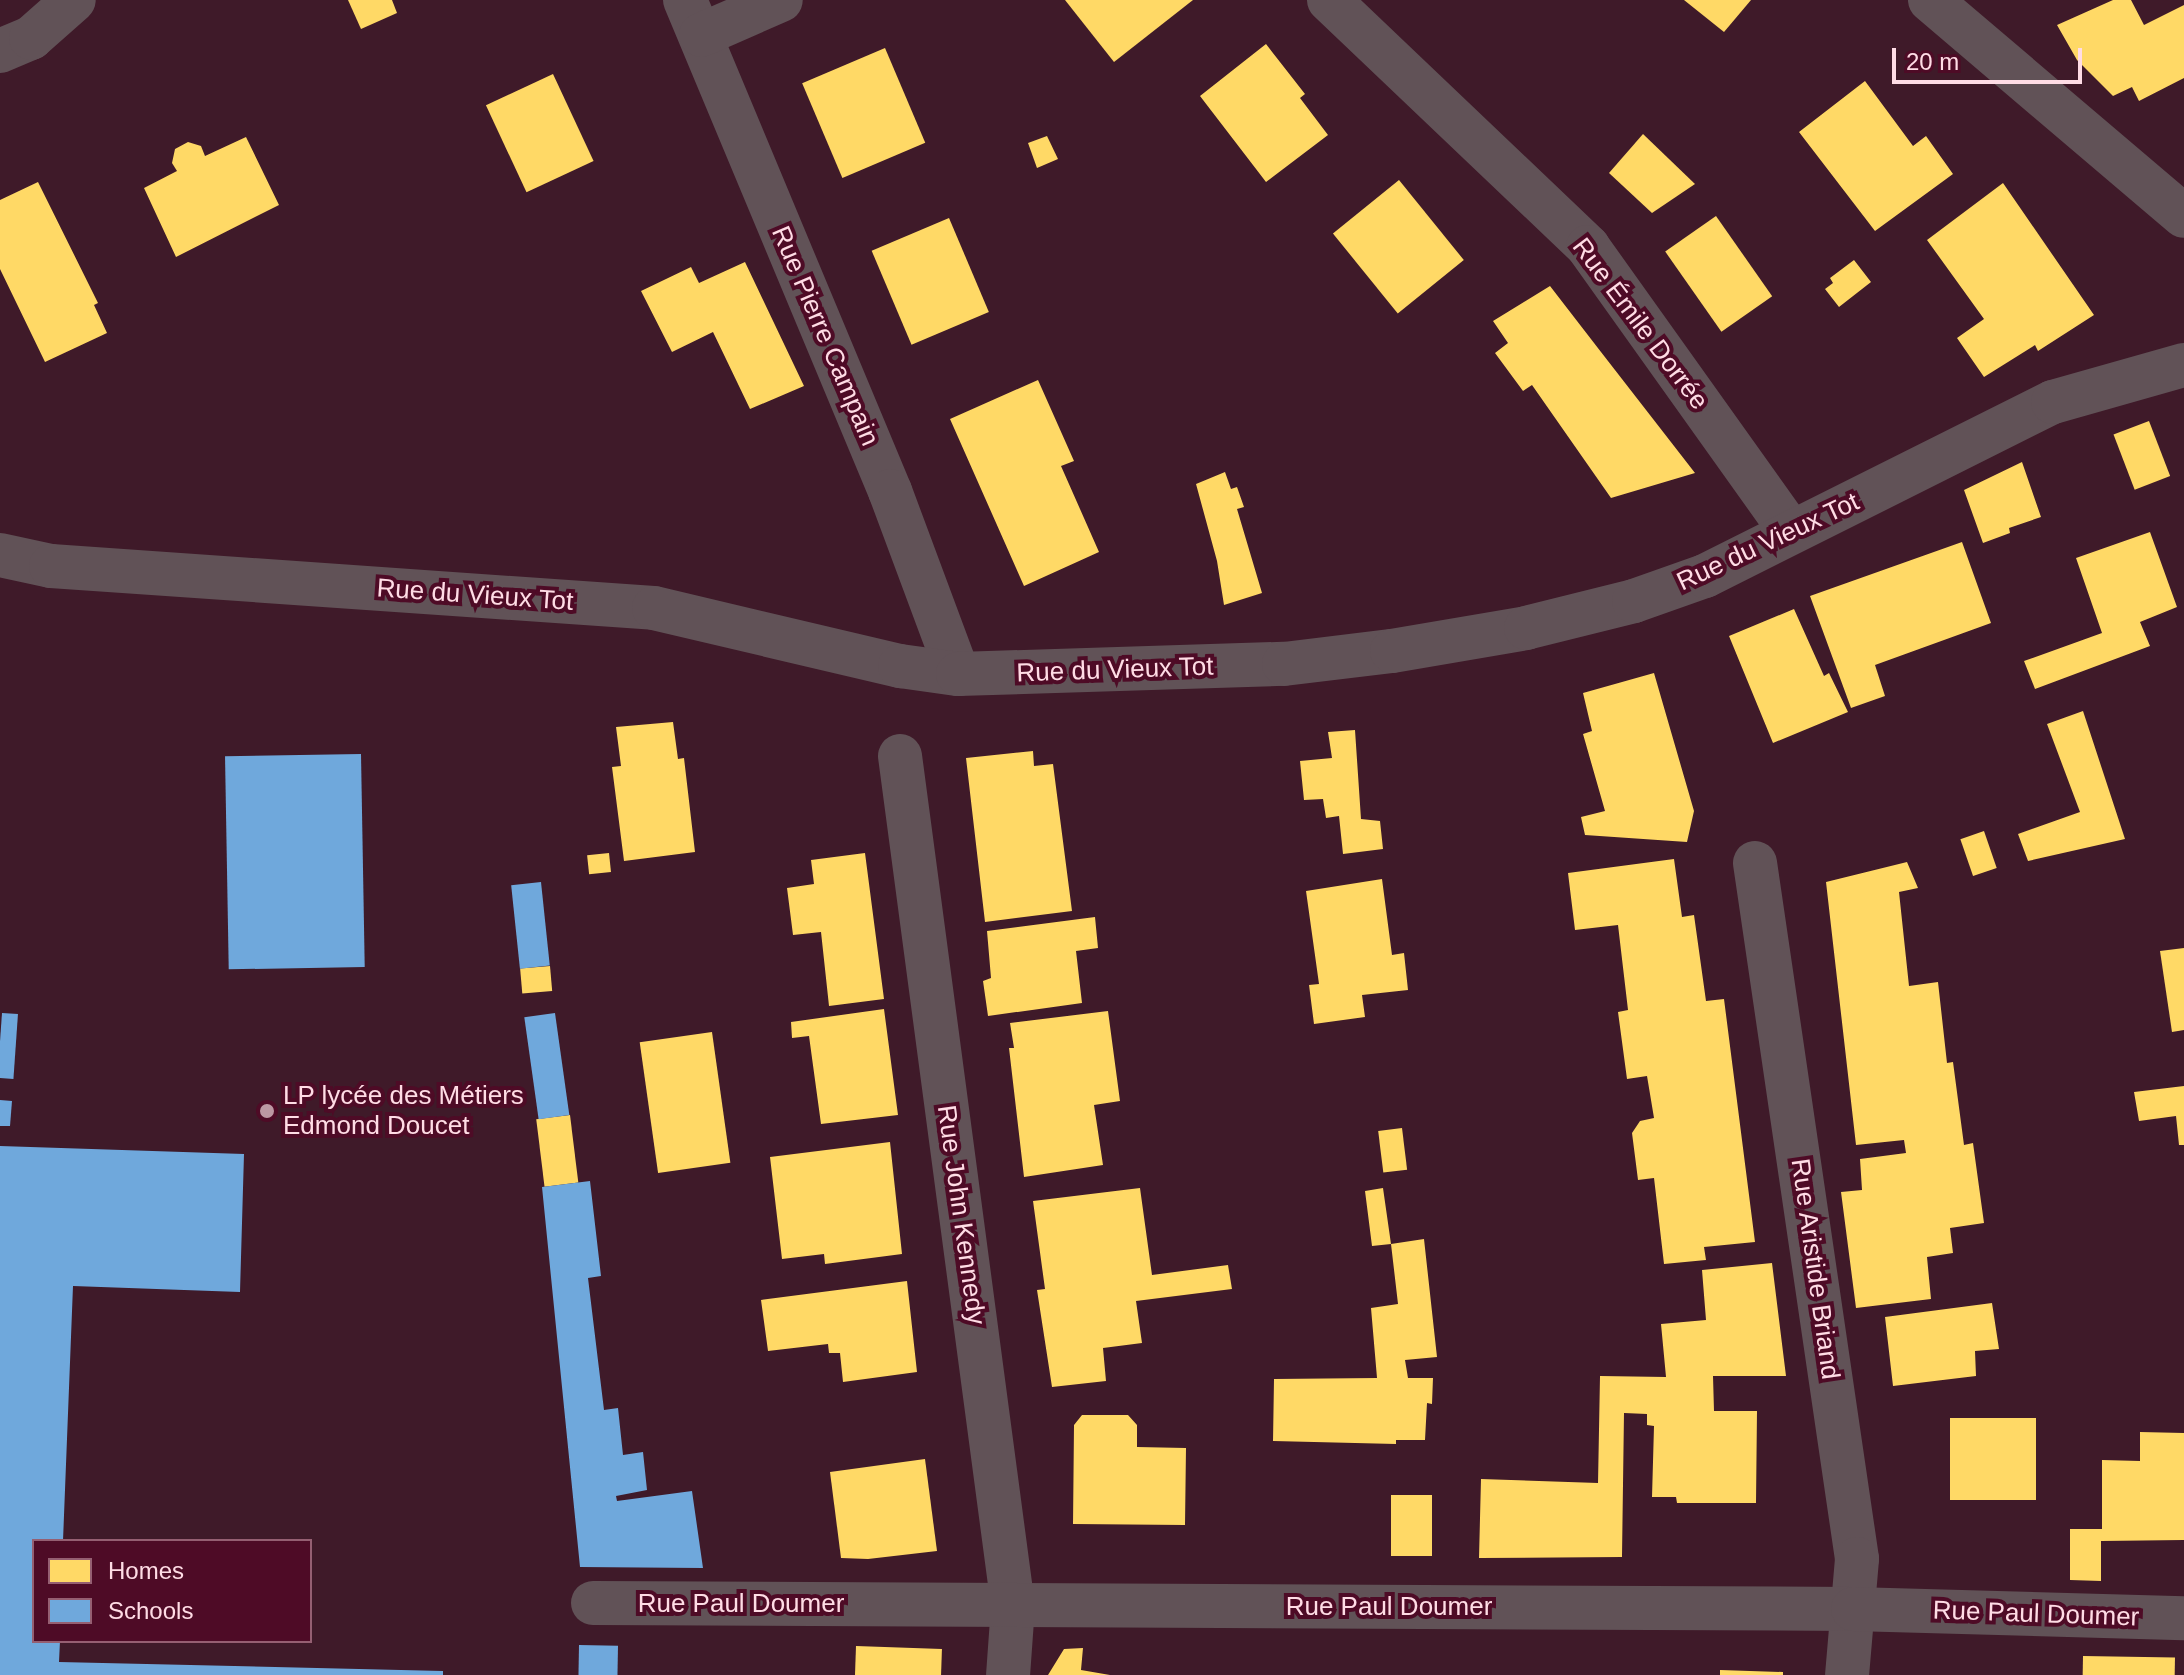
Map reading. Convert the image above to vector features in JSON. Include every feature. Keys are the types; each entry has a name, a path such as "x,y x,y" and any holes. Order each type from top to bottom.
{"street":[{"path":"0,51 31,38 74,0"},
{"path":"693,18 781,0"},
{"name":"Rue Émile Dorrée","path":"1329,0 1588,247 1791,532"},
{"path":"1931,0 2184,216"},
{"name":"Rue Pierre Campain","path":"693,18 890,491 958,674"},
{"name":"Rue du Vieux Tot","path":"0,555 51,566 654,608 900,666 958,674 1284,664 1422,646 1526,628 1634,601 1705,576 2053,402 2184,365"},
{"name":"Rue John Kennedy","path":"900,756 1013,1606 1008,1675"},
{"name":"Rue Aristide Briand","path":"1755,863 1857,1559 1847,1675"},
{"name":"Rue Paul Doumer","path":"593,1603 1853,1609 2184,1618"}],"building: Homes":[{"path":"348,0 392,0 397,13 361,29"},
{"path":"1065,0 1193,0 1114,62"},
{"path":"1684,0 1751,0 1724,32"},
{"path":"2113,0 2131,0 2144,25 2184,5 2184,78 2139,101 2132,87 2113,96 2077,60 2057,25"},
{"path":"1266,44 1305,94 1300,98 1328,135 1266,182 1200,96"},
{"path":"885,48 925,143 842,178 802,83"},
{"path":"553,74 594,161 527,192 486,105"},
{"path":"1865,81 1913,146 1926,136 1953,174 1875,231 1799,132"},
{"path":"1643,134 1695,184 1652,213 1609,173"},
{"path":"1047,136 1058,159 1037,168 1028,143"},
{"path":"246,137 279,205 176,257 144,188 177,171 172,163 175,149 188,142 201,146 205,156"},
{"path":"1399,180 1464,260 1398,314 1333,233"},
{"path":"38,182 98,303 94,305 107,333 45,362 0,269 0,200"},
{"path":"2003,183 2094,315 2038,351 2035,345 1984,377 1957,338 1984,319 1927,240"},
{"path":"1716,216 1772,296 1721,332 1665,252"},
{"path":"949,218 989,312 912,345 872,251"},
{"path":"1854,260 1871,282 1839,307 1825,289 1833,283 1830,278"},
{"path":"745,262 804,386 750,409 713,332 672,352 641,291 691,267 699,283"},
{"path":"1550,286 1695,473 1611,498 1532,385 1523,391 1495,353 1508,343 1493,321"},
{"path":"1038,380 1074,461 1061,466 1099,552 1024,586 950,419"},
{"path":"2149,421 2170,476 2135,490 2114,435"},
{"path":"2022,462 2041,517 2009,528 2010,533 1983,543 1964,490"},
{"path":"1225,472 1231,489 1237,487 1244,507 1237,509 1262,593 1224,605 1217,561 1196,484"},
{"path":"2150,532 2177,607 2140,622 2150,646 2035,689 2024,661 2102,633 2076,558"},
{"path":"1962,542 1991,623 1875,665 1885,696 1851,708 1810,596"},
{"path":"1794,609 1824,676 1829,673 1848,712 1773,743 1729,636"},
{"path":"1654,673 1694,811 1687,842 1585,835 1581,817 1605,811 1583,734 1592,731 1583,693"},
{"path":"2083,711 2125,839 2028,861 2018,834 2080,812 2047,724"},
{"path":"673,722 678,759 684,758 695,852 624,861 612,767 621,766 616,727"},
{"path":"1355,730 1361,819 1380,821 1383,849 1343,854 1339,816 1326,818 1323,799 1304,800 1300,761 1332,758 1328,732"},
{"path":"1033,751 1034,766 1053,764 1072,911 985,922 966,758"},
{"path":"1984,831 1997,868 1973,876 1960,839"},
{"path":"609,853 611,872 589,874 587,855"},
{"path":"865,853 884,999 829,1006 821,932 793,935 787,888 814,884 811,860"},
{"path":"1674,859 1682,917 1694,915 1706,1001 1724,999 1755,1242 1704,1247 1706,1260 1664,1264 1654,1178 1638,1180 1632,1133 1640,1121 1654,1118 1647,1076 1627,1079 1618,1012 1628,1010 1618,925 1575,930 1568,873"},
{"path":"1907,862 1918,888 1899,892 1909,986 1938,982 1947,1063 1953,1062 1964,1145 1973,1143 1984,1223 1950,1228 1953,1253 1927,1257 1931,1299 1856,1308 1841,1192 1862,1190 1860,1159 1906,1153 1904,1140 1856,1145 1826,882"},
{"path":"1382,879 1392,955 1404,953 1408,990 1362,995 1365,1017 1314,1024 1309,985 1319,984 1306,891"},
{"path":"1095,917 1098,948 1076,951 1082,1003 988,1016 983,981 991,978 987,931"},
{"path":"2184,948 2184,1030 2172,1032 2160,951"},
{"path":"550,966 552,991 522,994 520,969"},
{"path":"884,1009 898,1115 821,1124 809,1036 792,1038 791,1022"},
{"path":"1108,1011 1120,1101 1094,1105 1103,1165 1024,1177 1009,1048 1014,1048 1010,1023"},
{"path":"712,1032 730,1163 658,1173 640,1042"},
{"path":"2184,1086 2184,1145 2179,1145 2176,1116 2139,1121 2134,1092"},
{"path":"570,1115 578,1182 545,1187 536,1119"},
{"path":"1402,1128 1407,1170 1383,1173 1378,1131"},
{"path":"890,1142 902,1254 825,1264 824,1254 782,1259 770,1157"},
{"path":"1140,1188 1152,1275 1228,1265 1232,1289 1136,1301 1142,1343 1103,1348 1106,1381 1052,1387 1037,1290 1045,1289 1033,1201"},
{"path":"1383,1188 1391,1244 1372,1246 1365,1191"},
{"path":"1424,1239 1437,1357 1405,1360 1408,1378 1433,1378 1432,1404 1427,1403 1425,1440 1396,1440 1396,1444 1273,1441 1274,1379 1377,1378 1371,1308 1398,1304 1391,1244"},
{"path":"1772,1263 1786,1376 1713,1376 1714,1411 1757,1411 1756,1503 1677,1503 1676,1497 1652,1497 1654,1426 1647,1425 1647,1414 1624,1413 1622,1557 1479,1558 1481,1479 1598,1483 1600,1376 1666,1377 1661,1324 1706,1320 1702,1270"},
{"path":"907,1281 917,1372 843,1382 840,1353 829,1353 828,1344 768,1351 761,1300"},
{"path":"1992,1303 1999,1349 1975,1351 1976,1376 1893,1386 1885,1317"},
{"path":"1082,1415 1128,1415 1137,1425 1137,1447 1186,1448 1185,1525 1073,1524 1074,1425"},
{"path":"1950,1418 2036,1418 2036,1500 1950,1500"},
{"path":"2140,1432 2184,1433 2184,1540 2101,1541 2101,1581 2070,1580 2070,1529 2102,1529 2102,1460 2140,1461"},
{"path":"925,1459 937,1551 868,1559 841,1558 830,1472"},
{"path":"1391,1495 1432,1495 1432,1556 1391,1556"},
{"path":"856,1646 942,1649 941,1675 855,1675"},
{"path":"1083,1648 1081,1670 1110,1675 1048,1675 1064,1649"},
{"path":"2083,1656 2175,1658 2175,1675 2083,1675"},
{"path":"1720,1670 1783,1672 1783,1675 1720,1675"}],"building: Schools":[{"path":"361,754 365,967 229,969 225,756"},
{"path":"541,882 550,966 520,969 511,885"},
{"path":"2,1013 18,1014 13,1079 0,1078"},
{"path":"555,1013 569,1115 539,1119 524,1017"},
{"path":"0,1100 12,1101 10,1126 0,1126"},
{"path":"0,1146 244,1154 240,1292 73,1286 63,1539 32,1539 32,1643 60,1643 59,1662 443,1671 443,1675 0,1675"},
{"path":"590,1181 601,1276 588,1278 604,1410 618,1408 623,1455 643,1452 647,1490 616,1496 617,1501 692,1491 703,1568 580,1567 542,1187"},
{"path":"579,1645 618,1646 617,1675 578,1675"}],"place":[{"name":"LP lycée des Métiers Edmond Doucet","path":"267,1111"}]}
